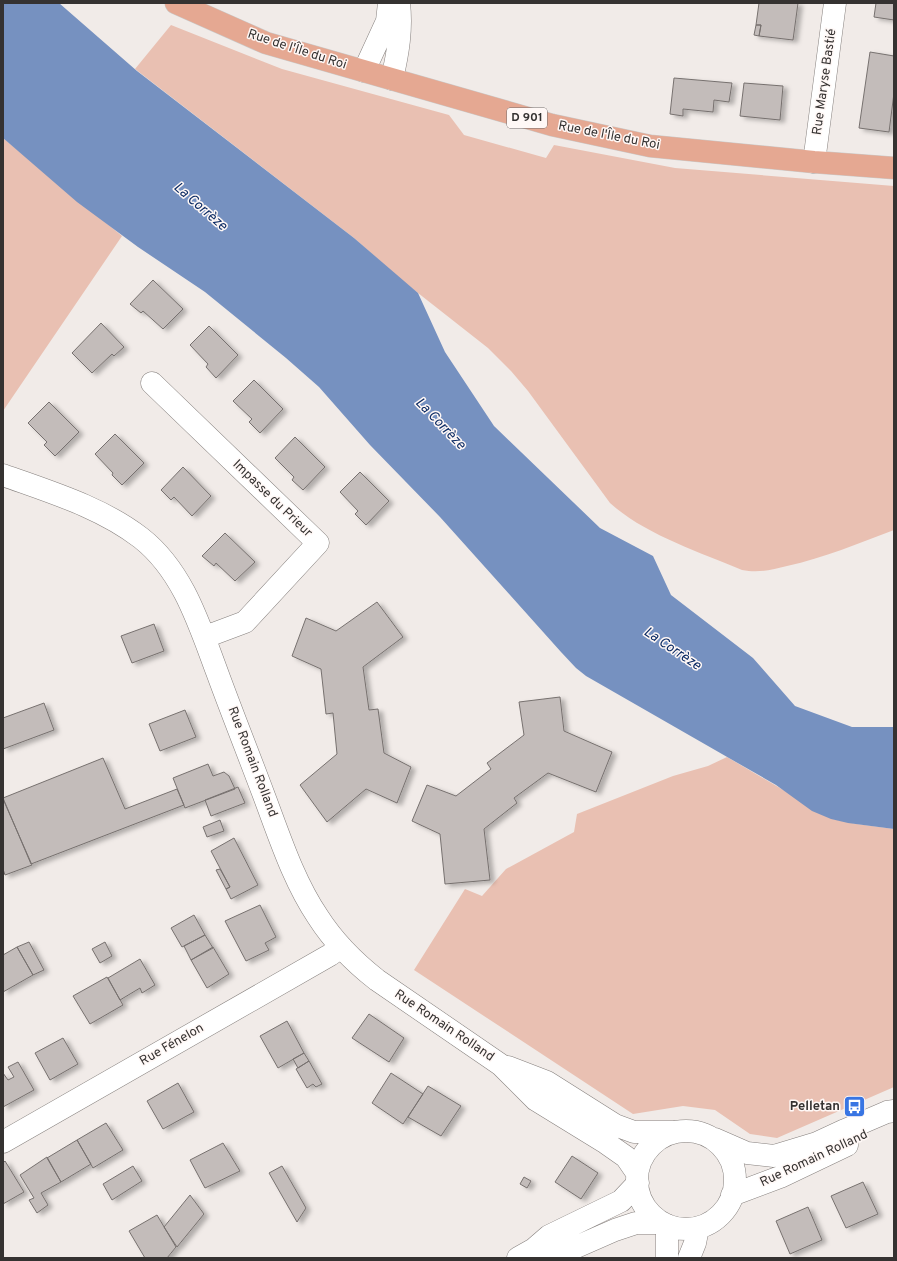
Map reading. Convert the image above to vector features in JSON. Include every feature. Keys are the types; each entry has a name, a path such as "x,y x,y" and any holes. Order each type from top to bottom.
{"main road":[{"name":"Rue de l'Île du Roi","path":"176,3 266,43 552,125 650,146 814,162 894,168"}],"street":[{"path":"364,71 387,21 389,3"},
{"path":"392,78 400,35 399,3"},
{"name":"Rue Maryse Bastié","path":"814,162 835,3"},
{"name":"Impasse du Prieur","path":"152,383 318,543 245,622 204,637"},
{"name":"Rue Romain Rolland","path":"3,475 87,507 115,521 142,539 173,573 187,596 204,637 283,845 302,889 318,918 341,947 357,964 377,980 501,1065 536,1100 626,1157 638,1178"},
{"name":"Rue Fénelon","path":"3,1142 330,955 341,947"},
{"name":"Rue Romain Rolland","path":"501,1065 547,1082 616,1125 634,1132 674,1132"},
{"name":"Rue Romain Rolland","path":"712,1138 747,1153 774,1156 816,1144 887,1112 894,1111"},
{"name":"Rue Romain Rolland","path":"732,1195 780,1177 835,1151 894,1119"},
{"path":"551,1258 636,1223 664,1224 679,1229 698,1228 716,1219 728,1206 735,1188 734,1169 726,1151 712,1138 694,1131 674,1132 657,1141 644,1154 638,1178 638,1192 647,1210 664,1224 667,1258"},
{"path":"518,1258 534,1249 549,1236 621,1201 638,1178"},
{"path":"689,1258 695,1244 698,1228"}],"shaded area":[{"path":"171,25 282,69 449,115 464,135 546,158 554,145 675,168 894,186 894,530 801,563 765,571 754,571 742,570 690,549 655,533 624,514 610,503 528,391 488,348 404,282 354,238 135,69"},
{"path":"3,138 122,236 3,411"},
{"path":"727,757 833,819 894,829 894,1087 777,1138 750,1134 715,1110 683,1106 633,1114 414,970 465,889 482,896 506,869 574,832 577,814 673,776 708,766"}],"water":[{"name":"La Corrèze","path":"3,3 59,3 137,71 354,238 418,293 445,352 494,426 600,528 653,556 671,595 753,658 795,706 852,727 894,727 894,829 848,823 831,819 812,811 776,785 586,676 561,652 440,517 370,445 319,387 205,292 138,247 77,202 3,138"}],"building":[{"path":"759,3 798,3 793,40 759,36 761,25 756,25"},
{"path":"876,3 894,3 894,20 874,17"},
{"path":"756,25 761,25 759,36 754,35"},
{"path":"870,52 894,56 894,93 889,132 859,128"},
{"path":"674,78 732,83 729,102 714,100 713,112 683,109 683,116 670,114"},
{"path":"744,83 783,86 780,120 740,116"},
{"path":"153,280 183,309 163,329 143,311 141,313 130,304"},
{"path":"101,323 124,347 114,356 112,354 92,373 72,353"},
{"path":"209,326 238,355 216,378 206,367 208,364 190,345"},
{"path":"254,380 283,409 260,433 249,422 252,419 233,401"},
{"path":"49,402 79,432 55,456 44,445 47,442 28,423"},
{"path":"115,434 144,463 122,485 95,454"},
{"path":"295,437 325,467 303,490 292,480 294,477 275,458"},
{"path":"183,467 211,496 192,516 174,497 171,500 161,490"},
{"path":"360,472 389,501 366,525 355,514 358,511 340,492"},
{"path":"225,533 255,562 235,581 216,563 214,566 202,556"},
{"path":"377,602 403,637 363,667 369,710 378,709 384,753 411,767 397,803 366,789 327,822 300,785 337,754 333,713 326,714 321,669 292,656 306,618 336,631"},
{"path":"154,624 164,651 132,663 121,636"},
{"path":"560,697 564,731 612,752 596,792 548,773 514,798 517,803 484,829 490,880 445,884 440,834 412,821 427,785 456,796 491,769 487,763 524,735 519,702"},
{"path":"44,703 54,730 3,749 3,718"},
{"path":"185,710 196,737 160,751 149,724"},
{"path":"103,758 125,809 177,789 184,805 31,864 3,798"},
{"path":"208,764 213,776 224,772 229,776 235,789 185,808 173,778"},
{"path":"238,787 245,803 211,816 205,800"},
{"path":"3,799 32,865 5,875 3,869"},
{"path":"220,820 224,831 207,837 203,827"},
{"path":"234,838 258,885 231,899 226,889 230,887 211,851"},
{"path":"220,869 230,887 226,889 216,870"},
{"path":"260,905 276,937 265,943 269,950 246,961 225,921"},
{"path":"194,915 205,935 182,947 171,928"},
{"path":"205,935 213,948 191,960 184,946"},
{"path":"29,942 44,970 33,975 17,947"},
{"path":"105,942 112,956 100,963 92,949"},
{"path":"17,947 33,975 3,992 3,955"},
{"path":"213,947 229,974 207,988 191,960"},
{"path":"140,959 155,985 142,993 140,988 120,1000 108,978"},
{"path":"107,977 123,1005 90,1024 73,996"},
{"path":"369,1014 404,1038 389,1062 352,1038"},
{"path":"287,1021 304,1053 278,1068 260,1036"},
{"path":"63,1038 78,1064 50,1080 35,1053"},
{"path":"304,1053 309,1061 298,1068 293,1059"},
{"path":"309,1061 322,1084 316,1087 313,1084 307,1088 296,1069"},
{"path":"18,1062 34,1090 3,1107 3,1073 8,1080 14,1077 8,1067"},
{"path":"391,1073 423,1094 403,1124 372,1103"},
{"path":"178,1083 194,1112 163,1129 147,1101"},
{"path":"428,1086 461,1106 441,1136 408,1117"},
{"path":"106,1123 123,1150 93,1168 77,1140"},
{"path":"77,1140 91,1164 61,1182 47,1158"},
{"path":"223,1143 240,1171 205,1188 190,1160"},
{"path":"572,1156 598,1173 581,1199 555,1182"},
{"path":"47,1157 61,1182 41,1193 48,1205 37,1213 29,1200 34,1198 20,1175"},
{"path":"5,1161 24,1192 3,1204 3,1163"},
{"path":"133,1166 142,1181 112,1200 103,1184"},
{"path":"282,1166 306,1208 297,1222 269,1173"},
{"path":"524,1177 531,1181 527,1188 520,1184"},
{"path":"863,1182 878,1214 846,1228 831,1196"},
{"path":"190,1195 204,1214 177,1247 164,1227"},
{"path":"808,1207 822,1240 790,1254 776,1221"},
{"path":"157,1215 176,1247 167,1258 145,1258 129,1231"}],"place":[{"name":"Pelletan","path":"855,1107"}]}
